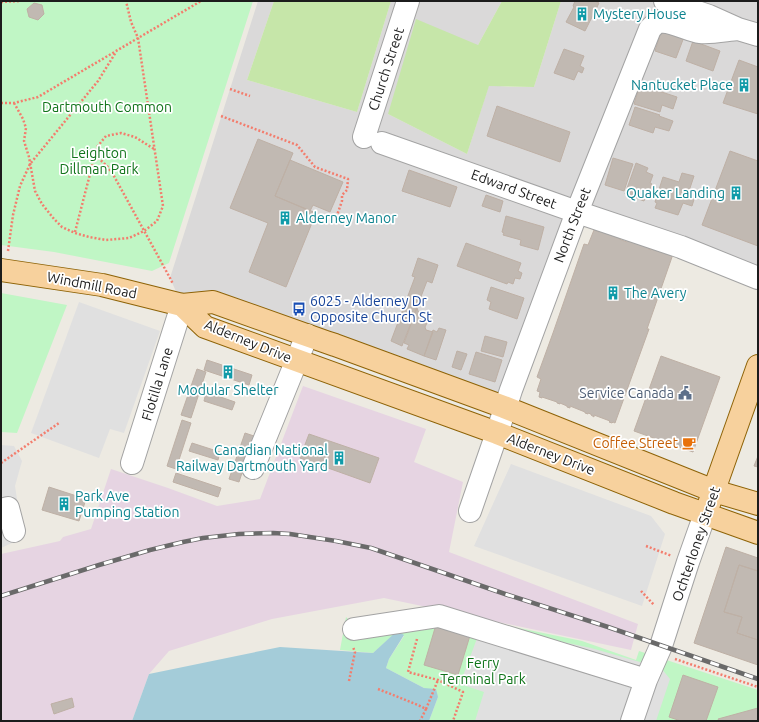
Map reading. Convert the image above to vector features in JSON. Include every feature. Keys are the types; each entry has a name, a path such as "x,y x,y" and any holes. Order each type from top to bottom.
{"main road":[{"name":"Windmill Road","path":"4,260 182,305"},
{"name":"Alderney Drive","path":"182,305 213,302 504,407 714,490 758,504"},
{"name":"Alderney Drive","path":"182,305 205,327 497,433 705,514 758,533"},
{"name":"Ochterloney Street","path":"705,514 758,366"}],"street":[{"name":"Church Street","path":"373,140 408,1"},
{"path":"665,1 709,16 748,32"},
{"name":"North Street","path":"470,511 497,433 504,407 577,212 650,29 660,22 667,22 699,32 748,32"},
{"name":"Edward Street","path":"373,140 680,247 758,278"},
{"name":"Flotilla Lane","path":"132,463 182,305"},
{"path":"253,468 307,335"},
{"path":"1,510 8,508 14,531"},
{"name":"Ochterloney Street","path":"632,721 646,680 660,650 705,514"},
{"path":"354,630 439,616 646,680"}],"path":[{"path":"1,2 21,1"},
{"path":"14,103 26,128 24,141 29,157 35,191 42,204 62,227 75,233 106,240 128,238 144,231 157,222 163,206 138,38 131,22 126,1"},
{"path":"1,103 14,103 38,98 201,1"},
{"path":"4,260 20,186 30,164 98,81 116,52"},
{"path":"230,89 250,96"},
{"path":"221,116 297,145 315,167 348,179 347,190 342,195 342,201 336,218"},
{"path":"75,233 97,147 106,136 121,132 135,136 154,149"},
{"path":"95,155 107,166 114,176 170,278"},
{"path":"1,463 60,423"},
{"path":"646,546 666,553"},
{"path":"422,619 408,672 438,680 463,692 452,721"},
{"path":"660,650 758,687"},
{"path":"349,681 355,652"},
{"path":"420,721 438,680"},
{"path":"378,689 426,709"}],"shaded area":[{"path":"258,1 274,1 247,80 357,112 391,1 502,1 478,45 388,114 467,154 489,85 534,87 561,1 758,1 758,278 577,212 504,407 335,345 182,305 170,278"},
{"path":"79,302 160,331 124,433 110,429 99,458 31,433"},
{"path":"303,386 426,429 414,462 463,482 449,552 638,624 631,650 384,598 272,619 169,651 149,674 132,721 1,721 1,554 60,541 63,537 91,529 111,469 217,506 260,499"},
{"path":"1,445 14,446 22,461 15,486 23,538 1,548"},
{"path":"511,464 651,516 665,534 642,606 474,546"},
{"path":"482,625 591,648 661,668 670,679 656,721 475,721 484,692 460,684"}],"green space":[{"name":"Leighton Dillman Park","path":"1,1 253,1 169,263 152,271 54,252 1,245"},
{"path":"274,1 391,1 357,112 247,80"},
{"path":"502,1 561,1 534,87 489,86 467,154 388,114 416,19 478,45"},
{"path":"1,293 67,305 17,433 1,432"},
{"name":"Ferry Terminal Park","path":"346,617 351,622 480,620 582,641 636,660 639,651 758,690 758,721 429,721 438,697 386,668 389,659 404,636 397,632 373,653 340,650"}],"water":[{"path":"397,631 404,635 389,659 386,668 424,688 436,689 438,697 429,721 132,721 149,674 280,647 373,653"}],"building":[{"name":"Mystery House","path":"575,1 595,1 599,3 585,31 566,22 574,7"},
{"path":"34,3 42,5 44,14 38,20 29,17 27,9"},
{"path":"662,29 684,37 676,58 655,51"},
{"path":"693,41 720,51 713,71 686,61"},
{"path":"564,49 584,56 580,66 584,68 582,73 578,71 574,80 554,73"},
{"name":"Nantucket Place","path":"739,60 758,67 758,114 723,103"},
{"path":"640,85 677,97 673,109 662,105 660,112 634,104"},
{"path":"497,106 570,132 560,162 487,136"},
{"path":"635,107 673,121 669,131 655,127 653,133 629,125"},
{"name":"Alderney Manor","path":"258,139 293,153 275,196 316,213 286,287 249,272 268,223 230,208"},
{"name":"Quaker Landing","path":"730,151 758,161 758,246 702,225"},
{"path":"613,158 633,164 624,191 605,185"},
{"path":"290,160 343,182 330,212 313,205 310,211 275,196"},
{"path":"636,163 648,168 646,172 653,175 650,183 652,184 644,201 625,194"},
{"path":"409,170 457,187 450,207 402,191"},
{"path":"682,173 694,176 689,191 696,193 692,206 683,203 678,215 655,208 657,203 655,202 663,177 679,182"},
{"path":"486,195 503,201 500,212 482,206"},
{"path":"506,216 544,227 538,250 520,245 521,240 503,235 504,233 502,232"},
{"name":"The Avery","path":"594,230 599,232 599,230 619,237 619,239 627,242 628,240 649,248 648,249 672,256 647,329 649,329 615,423 609,422 610,421 594,415 594,417 591,414 585,413 570,406 570,408 560,403 539,397 540,392 537,391 541,379 537,377 584,244 588,245"},
{"path":"466,243 521,263 518,271 522,273 520,279 515,278 513,284 508,282 507,284 457,266"},
{"path":"418,258 438,265 432,283 427,281 402,346 391,341 415,277 412,276"},
{"path":"491,287 524,298 517,319 489,309 491,302 487,300"},
{"path":"417,308 422,321 427,323 425,327 426,330 433,332 424,356 407,349 409,345 404,343"},
{"path":"439,328 446,330 436,360 424,356 433,330 437,332"},
{"path":"485,336 507,342 503,357 481,351"},
{"path":"457,351 467,354 461,370 452,367"},
{"path":"476,352 502,360 495,382 469,374"},
{"path":"661,356 720,377 693,452 634,431"},
{"name":"Modular Shelter","path":"207,360 252,375 249,385 204,370"},
{"name":"Modular Shelter","path":"197,369 206,372 191,418 181,415"},
{"name":"Modular Shelter","path":"206,392 235,402 232,410 204,401"},
{"name":"Modular Shelter","path":"182,420 191,423 176,469 167,466"},
{"path":"245,433 254,436 239,482 229,479"},
{"name":"Canadian National Railway Dartmouth Yard","path":"309,434 379,458 370,483 300,458"},
{"path":"192,443 220,452 218,460 189,451"},
{"path":"758,456 758,467 754,466"},
{"path":"176,473 221,488 218,497 173,482"},
{"name":"Park Ave Pumping Station","path":"49,487 86,499 79,521 42,510"},
{"path":"726,547 758,558 758,571 739,565 724,612 742,617 737,633 758,640 758,665 694,643"},
{"path":"739,565 758,571 758,640 737,633 742,617 724,612"},
{"path":"438,618 472,629 458,675 424,665"},
{"path":"683,675 718,687 706,721 681,721 669,717"},
{"path":"72,698 74,707 54,714 51,704"},
{"path":"758,708 758,721 719,721 718,719"}],"railway":[{"path":"1,596 99,565 183,542 239,534 290,534 371,548 758,679"}],"place":[{"name":"Mystery House","path":"582,14"},
{"name":"Nantucket Place","path":"744,85"},
{"name":"Quaker Landing","path":"736,193"},
{"name":"Alderney Manor","path":"285,218"},
{"name":"The Avery","path":"613,293"},
{"name":"6025 - Alderney Dr Opposite Church St","path":"299,309"},
{"name":"Modular Shelter","path":"228,372"},
{"name":"Service Canada","path":"685,393"},
{"name":"Coffee Street","path":"689,443"},
{"name":"Canadian National Railway Dartmouth Yard","path":"339,458"},
{"name":"Park Ave Pumping Station","path":"64,504"}],"park label":[{"name":"Dartmouth Common","path":"107,107"}]}
